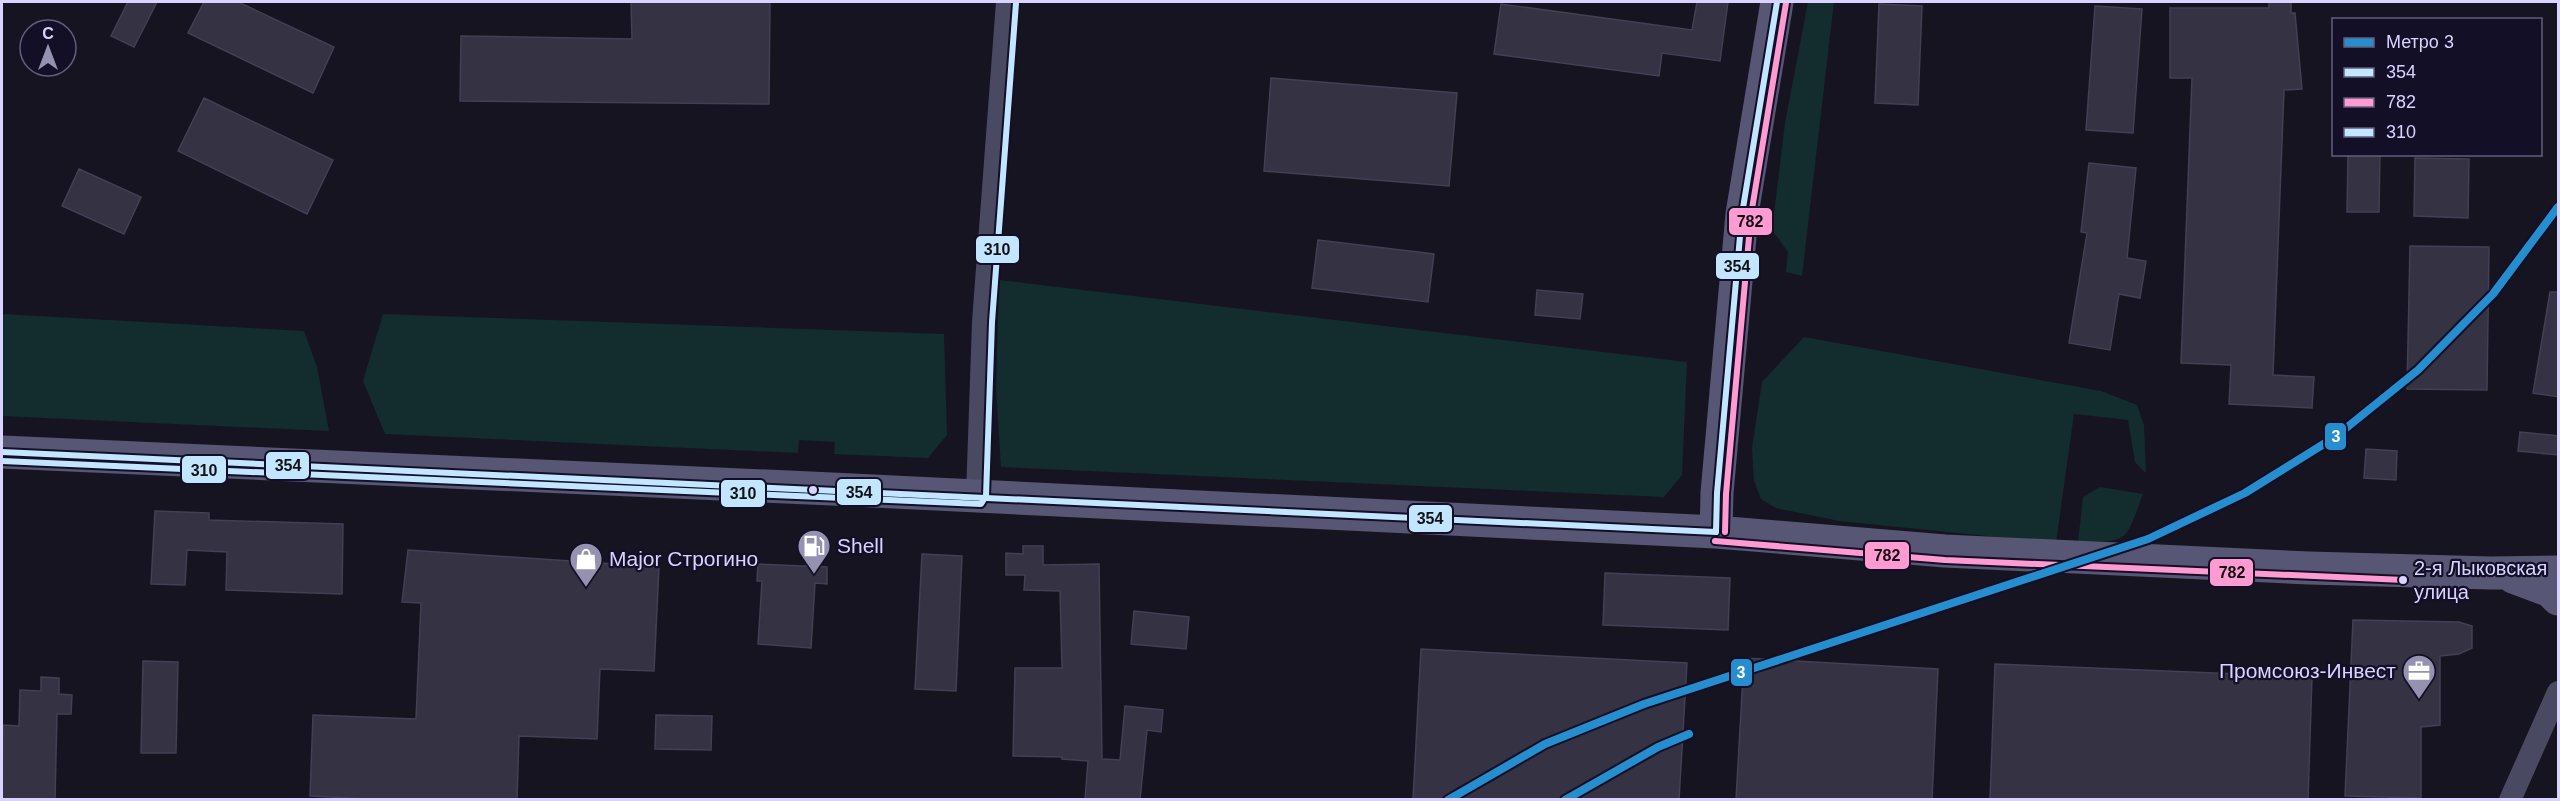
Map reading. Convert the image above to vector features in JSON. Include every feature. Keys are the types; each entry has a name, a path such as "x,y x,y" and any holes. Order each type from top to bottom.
{"main road":[{"path":"1716,532 1717,493 1742,214 1777,2"},
{"path":"2,452 1716,532 1945,551 2308,568 2500,573 2559,572"},
{"path":"2500,573 2550,591 2559,599"}],"street":[{"path":"977,496 982,322 1007,2"},
{"path":"2510,800 2559,692"}],"green space":[{"path":"1808,2 1834,2 1802,276 1786,272 1788,252 1772,230 1785,123"},
{"path":"999,280 1687,362 1682,475 1664,497 1001,467 996,390"},
{"path":"2,314 304,331 317,367 329,431 2,416"},
{"path":"383,314 944,334 947,435 928,458 834,454 835,442 799,440 798,453 385,434 363,381"},
{"path":"1804,337 2101,391 2137,405 2144,425 2146,473 2135,462 2128,420 2074,414 2056,543 1839,521 1776,508 1761,499 1754,481 1752,448 1762,382"},
{"path":"2100,487 2143,494 2133,522 2123,536 2117,539 2078,542 2083,497"}],"building":[{"path":"128,2 157,2 134,47 111,36"},
{"path":"204,2 238,2 334,47 313,93 188,33"},
{"path":"631,2 770,2 769,104 460,101 461,36 632,39"},
{"path":"1697,2 1728,2 1720,61 1662,53 1659,76 1494,54 1501,4 1692,30"},
{"path":"2269,2 2291,2 2291,13 2295,13 2302,89 2284,90 2273,375 2314,377 2312,408 2229,404 2231,365 2181,363 2192,78 2170,78 2170,8 2269,8"},
{"path":"1879,4 1922,6 1918,105 1875,103"},
{"path":"2095,6 2142,9 2133,133 2086,130"},
{"path":"1271,78 1457,93 1449,186 1264,171"},
{"path":"204,98 333,160 307,214 178,151"},
{"path":"2348,156 2380,156 2379,212 2347,212"},
{"path":"2415,158 2469,159 2468,218 2414,216"},
{"path":"2089,163 2136,168 2127,258 2146,261 2140,298 2119,294 2110,350 2069,343 2087,233 2081,232"},
{"path":"79,169 141,197 124,234 62,206"},
{"path":"1318,240 1434,254 1428,302 1312,288"},
{"path":"2410,246 2489,247 2487,390 2407,389"},
{"path":"1537,290 1583,294 1580,319 1535,315"},
{"path":"2550,292 2559,292 2559,397 2533,393"},
{"path":"2520,432 2559,436 2559,455 2518,451"},
{"path":"2366,449 2397,451 2396,480 2364,478"},
{"path":"155,511 209,513 209,520 343,524 342,594 226,590 227,552 187,550 185,585 151,584"},
{"path":"1023,546 1043,546 1043,565 1099,564 1102,759 1120,760 1125,706 1163,710 1161,732 1147,730 1140,800 1085,800 1088,761 1062,759 1062,757 1013,756 1015,668 1062,668 1060,591 1024,590 1025,575 1006,575 1006,553 1023,554"},
{"path":"408,550 659,567 654,671 600,669 597,739 519,736 517,800 391,800 310,796 313,715 416,719 421,603 402,602"},
{"path":"922,554 962,556 956,691 915,689"},
{"path":"758,564 827,567 827,584 815,583 811,648 758,644 762,581 757,581"},
{"path":"1605,573 1730,578 1728,630 1603,625"},
{"path":"1134,611 1189,617 1186,649 1131,644"},
{"path":"2353,620 2459,622 2472,626 2472,648 2459,654 2440,656 2440,725 2421,727 2421,798 2345,796"},
{"path":"1421,649 1687,663 1679,800 1413,800"},
{"path":"1744,658 1938,669 1932,800 1736,800"},
{"path":"143,661 178,662 176,753 141,753"},
{"path":"1995,664 2312,677 2308,800 1990,800"},
{"path":"41,677 59,678 59,694 72,695 71,714 57,714 55,800 2,800 3,725 19,726 20,690 41,691"},
{"path":"656,715 712,716 711,750 655,749"}],"metro line":[{"name":"3","path":"1448,800 1545,744 1644,704 2148,539 2245,493 2335,437 2418,370 2493,294 2558,207"},
{"name":"3","path":"1565,800 1658,747 1689,734"}],"transit line":[{"name":"354","path":"1716,532 1717,493 1742,214 1777,2"},
{"name":"310","path":"2,461 981,504 986,496 992,322 1016,3"},
{"name":"782","path":"1725,532 1726,494 1751,215 1786,3"},
{"name":"354","path":"2,452 1716,532"},
{"name":"782","path":"1715,541 1945,560 2404,580"}],"place":[{"name":"Shell","path":"814,575"},
{"name":"2-я Лыковская улица","path":"2403,580"},
{"name":"Major Строгино","path":"586,588"},
{"name":"Промсоюз-Инвест","path":"2419,700"}]}
